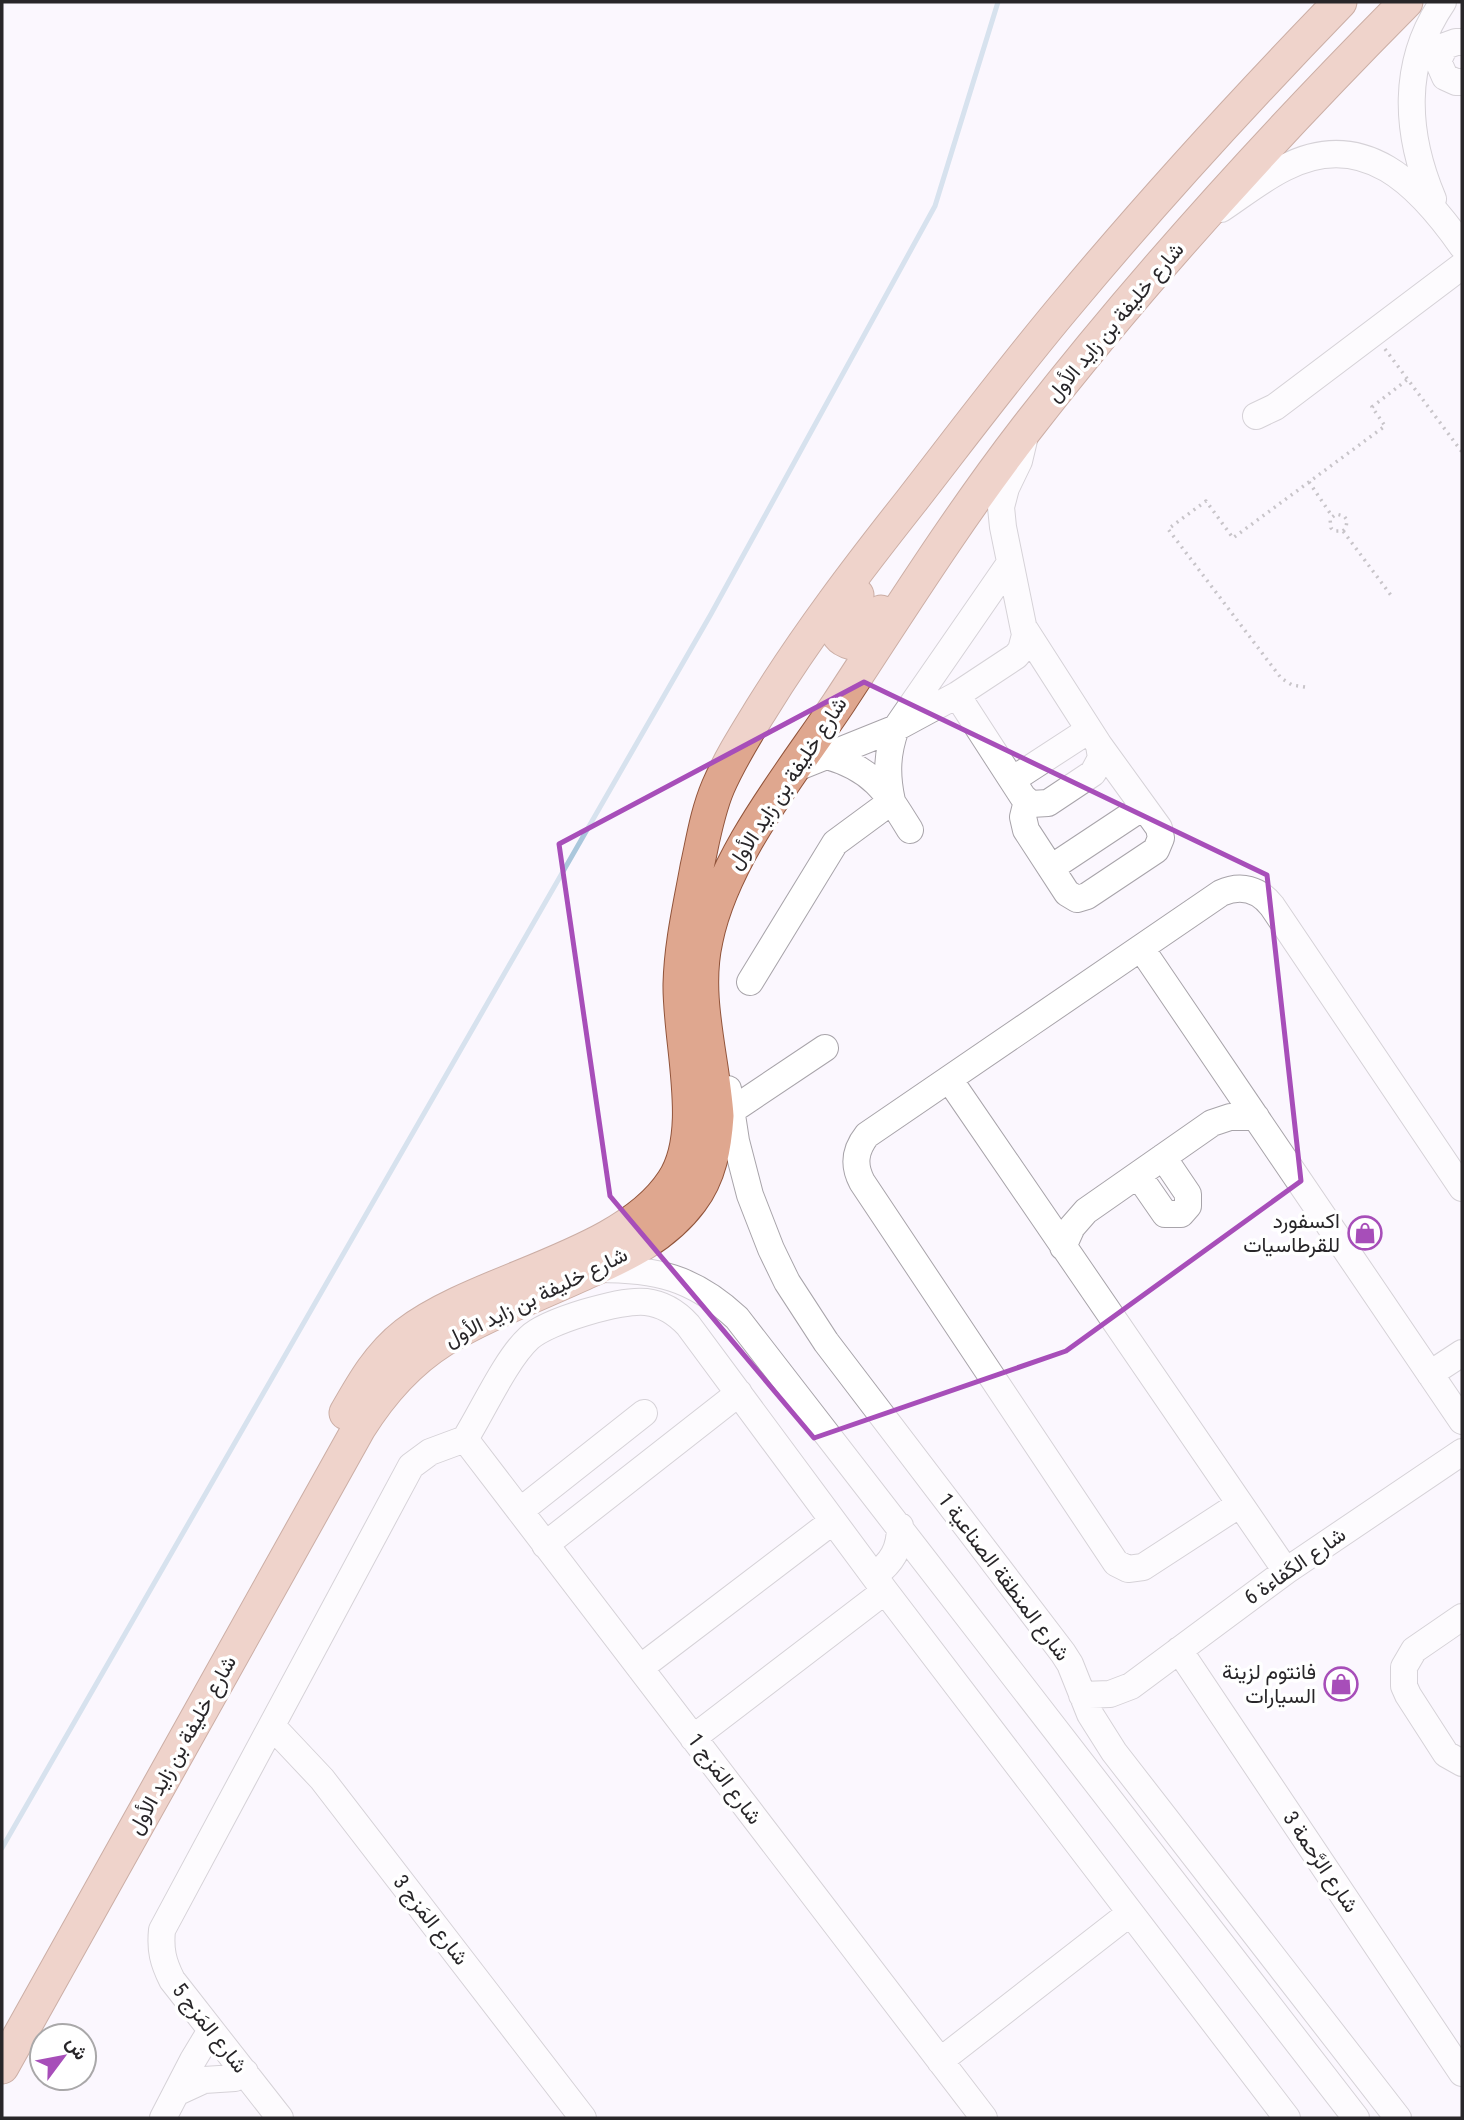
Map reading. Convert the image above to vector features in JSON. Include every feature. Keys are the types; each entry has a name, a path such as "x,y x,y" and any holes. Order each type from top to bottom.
{"main road":[{"name":"شارع خليفة بن زايد الأول","path":"2,2028 363,1382 375,1365 389,1349 423,1322 620,1230 655,1205 675,1180 684,1159 690,1131 680,1011 682,957 690,903 710,808 729,764 774,688 844,587 1042,334 1241,104 1340,2"},
{"name":"شارع خليفة بن زايد الأول","path":"2,2067 372,1407 404,1370 443,1340 630,1252 670,1224 691,1201 708,1167 715,1142 717,1116 701,967 705,941 720,893 743,848 977,496 1025,430 1107,328 1198,224 1308,101 1406,2"},
{"path":"911,500 911,512 902,532 838,622 839,636 846,642 862,639 943,523 960,506 977,496"}],"street":[{"path":"1439,213 1420,170 1411,110 1415,69 1421,48 1443,2"},
{"path":"1462,42 1445,46 1438,61 1445,77 1462,82"},
{"path":"1198,224 1284,168 1328,155 1361,158 1407,180 1439,213 1462,246"},
{"path":"1256,416 1275,407 1462,266"},
{"path":"794,768 897,728 957,695 1016,656 1024,643 1024,628 1001,507 1006,488 1023,450 1025,430"},
{"path":"892,801 887,764 890,745 897,728 1010,563"},
{"path":"1019,791 1026,830 1068,893 1077,899 1160,845 1161,833 1094,737 1024,628"},
{"path":"957,695 1019,791 1031,804 1042,805 1093,773 1101,758 1094,737"},
{"path":"1019,791 1094,737"},
{"path":"827,756 865,772 884,790 910,830"},
{"path":"750,982 835,843 892,801"},
{"path":"1051,868 1143,807"},
{"path":"1240,1504 1143,1567 1128,1569 1112,1559 858,1175 857,1150 867,1135 1228,890 1244,888 1259,893 1272,906 1462,1188"},
{"path":"1141,948 1462,1421"},
{"name":"شارع المنطقة الصناعية 1","path":"702,992 712,1012 718,1034 731,1111 750,1195 771,1249 793,1292 826,1342 1063,1653 1098,1727 1115,1752 1398,2118"},
{"path":"731,1111 825,1048"},
{"path":"949,1079 1286,1571"},
{"path":"1063,1247 1073,1227 1086,1211 1212,1123 1230,1117 1256,1117"},
{"path":"1138,1175 1161,1210 1170,1216 1181,1214 1188,1206 1188,1194 1163,1157"},
{"path":"596,1269 634,1269 670,1275 688,1282 722,1304 737,1318 1356,2118"},
{"path":"273,1727 411,1466 430,1452 465,1439 515,1354 529,1337 558,1321 633,1302 658,1305 680,1316 833,1521 883,1577 1130,1913 1287,2118"},
{"path":"1430,1374 1462,1353"},
{"path":"545,1545 739,1393"},
{"path":"520,1511 644,1413"},
{"name":"شارع المَزج 1","path":"465,1439 984,2118"},
{"name":"شارع الكَفاءة 6","path":"1115,1752 1112,1740 1114,1717 1131,1686 1286,1571 1462,1452"},
{"path":"640,1668 833,1521"},
{"path":"883,1577 899,1546 900,1526"},
{"path":"693,1738 883,1577 912,1563 932,1569"},
{"path":"1462,1618 1414,1650 1408,1658 1403,1676 1408,1695 1446,1754 1462,1763"},
{"name":"شارع الرَّحمة 3","path":"1179,1650 1462,2073"},
{"name":"شارع الكَفاءة 6","path":"1082,1695 1110,1694 1131,1686"},
{"name":"شارع المَزج 5","path":"273,1727 162,1930 160,1949 164,1964 184,1997 281,2118"},
{"name":"شارع المَزج 3","path":"273,1727 322,1779 583,2118"},
{"path":"940,2061 1130,1913"},
{"path":"1210,1930 1214,1924 1227,1917 1242,1917"},
{"path":"163,2118 211,2030"},
{"path":"178,2092 204,2080 235,2078 246,2073"}],"path":[{"path":"1374,333 1462,452"},
{"path":"1305,687 1292,685 1281,678 1168,529 1206,501 1233,538 1385,426 1372,407 1408,379"},
{"path":"1309,482 1332,516"},
{"path":"1332,516 1344,516 1347,524 1343,531"},
{"path":"1332,516 1331,528 1334,531 1343,531"},
{"path":"1343,531 1393,598"}],"highlighted area":[{"path":"864,682 1267,875 1301,1181 1066,1351 814,1438 610,1196 559,844"}],"waterway":[{"path":"2,1848 711,614 935,206 998,2"}],"place":[{"name":"اكسفورد للقرطاسيات","path":"1365,1233"},
{"name":"فانتوم لزينة السيارات","path":"1341,1684"}]}
